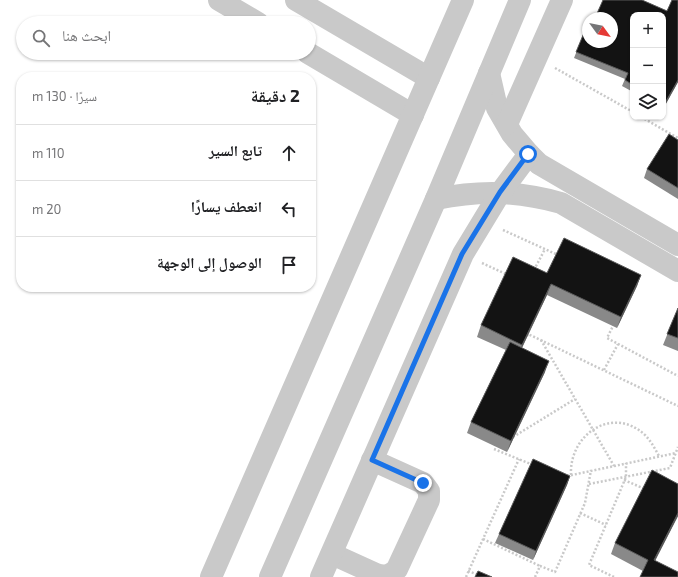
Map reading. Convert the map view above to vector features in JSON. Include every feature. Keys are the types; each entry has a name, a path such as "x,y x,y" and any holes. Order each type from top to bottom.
{"street":[{"path":"219,0 246,16"},
{"path":"296,0 429,78"},
{"path":"211,577 463,0"},
{"path":"270,577 436,199 520,0"},
{"path":"507,124 562,0"},
{"path":"316,58 413,115"},
{"path":"489,73 497,108 512,134 528,154 539,164 568,182 678,245"},
{"path":"321,577 462,254 500,192 528,154"},
{"path":"436,199 457,195 500,192 521,194 561,203 678,270"},
{"path":"332,554 382,576 392,574 397,569 429,500 429,491 423,483 372,460"}],"path":[{"path":"536,58 630,110"},
{"path":"646,120 678,138"},
{"path":"482,220 559,256"},
{"path":"534,270 545,249"},
{"path":"462,254 513,278"},
{"path":"617,317 607,338 678,376"},
{"path":"525,340 528,334 678,406"},
{"path":"540,340 614,466"},
{"path":"604,370 618,344"},
{"path":"508,440 575,399"},
{"path":"571,475 571,466 575,449 579,442 593,430 606,424 614,423 630,426 645,436 653,445 659,456"},
{"path":"501,444 494,449 539,468"},
{"path":"589,484 625,479 670,468 678,447"},
{"path":"566,476 676,453"},
{"path":"466,577 519,459"},
{"path":"614,577 589,565 625,479 626,463"},
{"path":"482,540 555,572 584,503 591,470"},
{"path":"625,479 651,492"},
{"path":"580,513 606,525"},
{"path":"535,577 540,566"},
{"path":"468,571 484,577"}],"building":[{"path":"603,0 642,0 667,11 672,0 678,0 678,80 666,101 666,12 630,12 630,83 625,80 628,73 576,52 582,38 582,48 618,48 618,12 598,12"},
{"path":"669,134 678,140 678,188 647,169"},
{"path":"564,238 641,275 621,317 551,284 522,345 481,325 513,257 547,273"},
{"path":"678,308 678,338 667,334"},
{"path":"510,342 549,361 511,441 471,422"},
{"path":"533,459 570,476 536,551 499,534"},
{"path":"652,470 678,484 678,513 654,560 678,572 678,577 640,577 648,560 615,543"},
{"path":"478,571 492,577 475,577"}],"route":[{"path":"423,483 372,460 462,254 500,192 528,154"}]}
